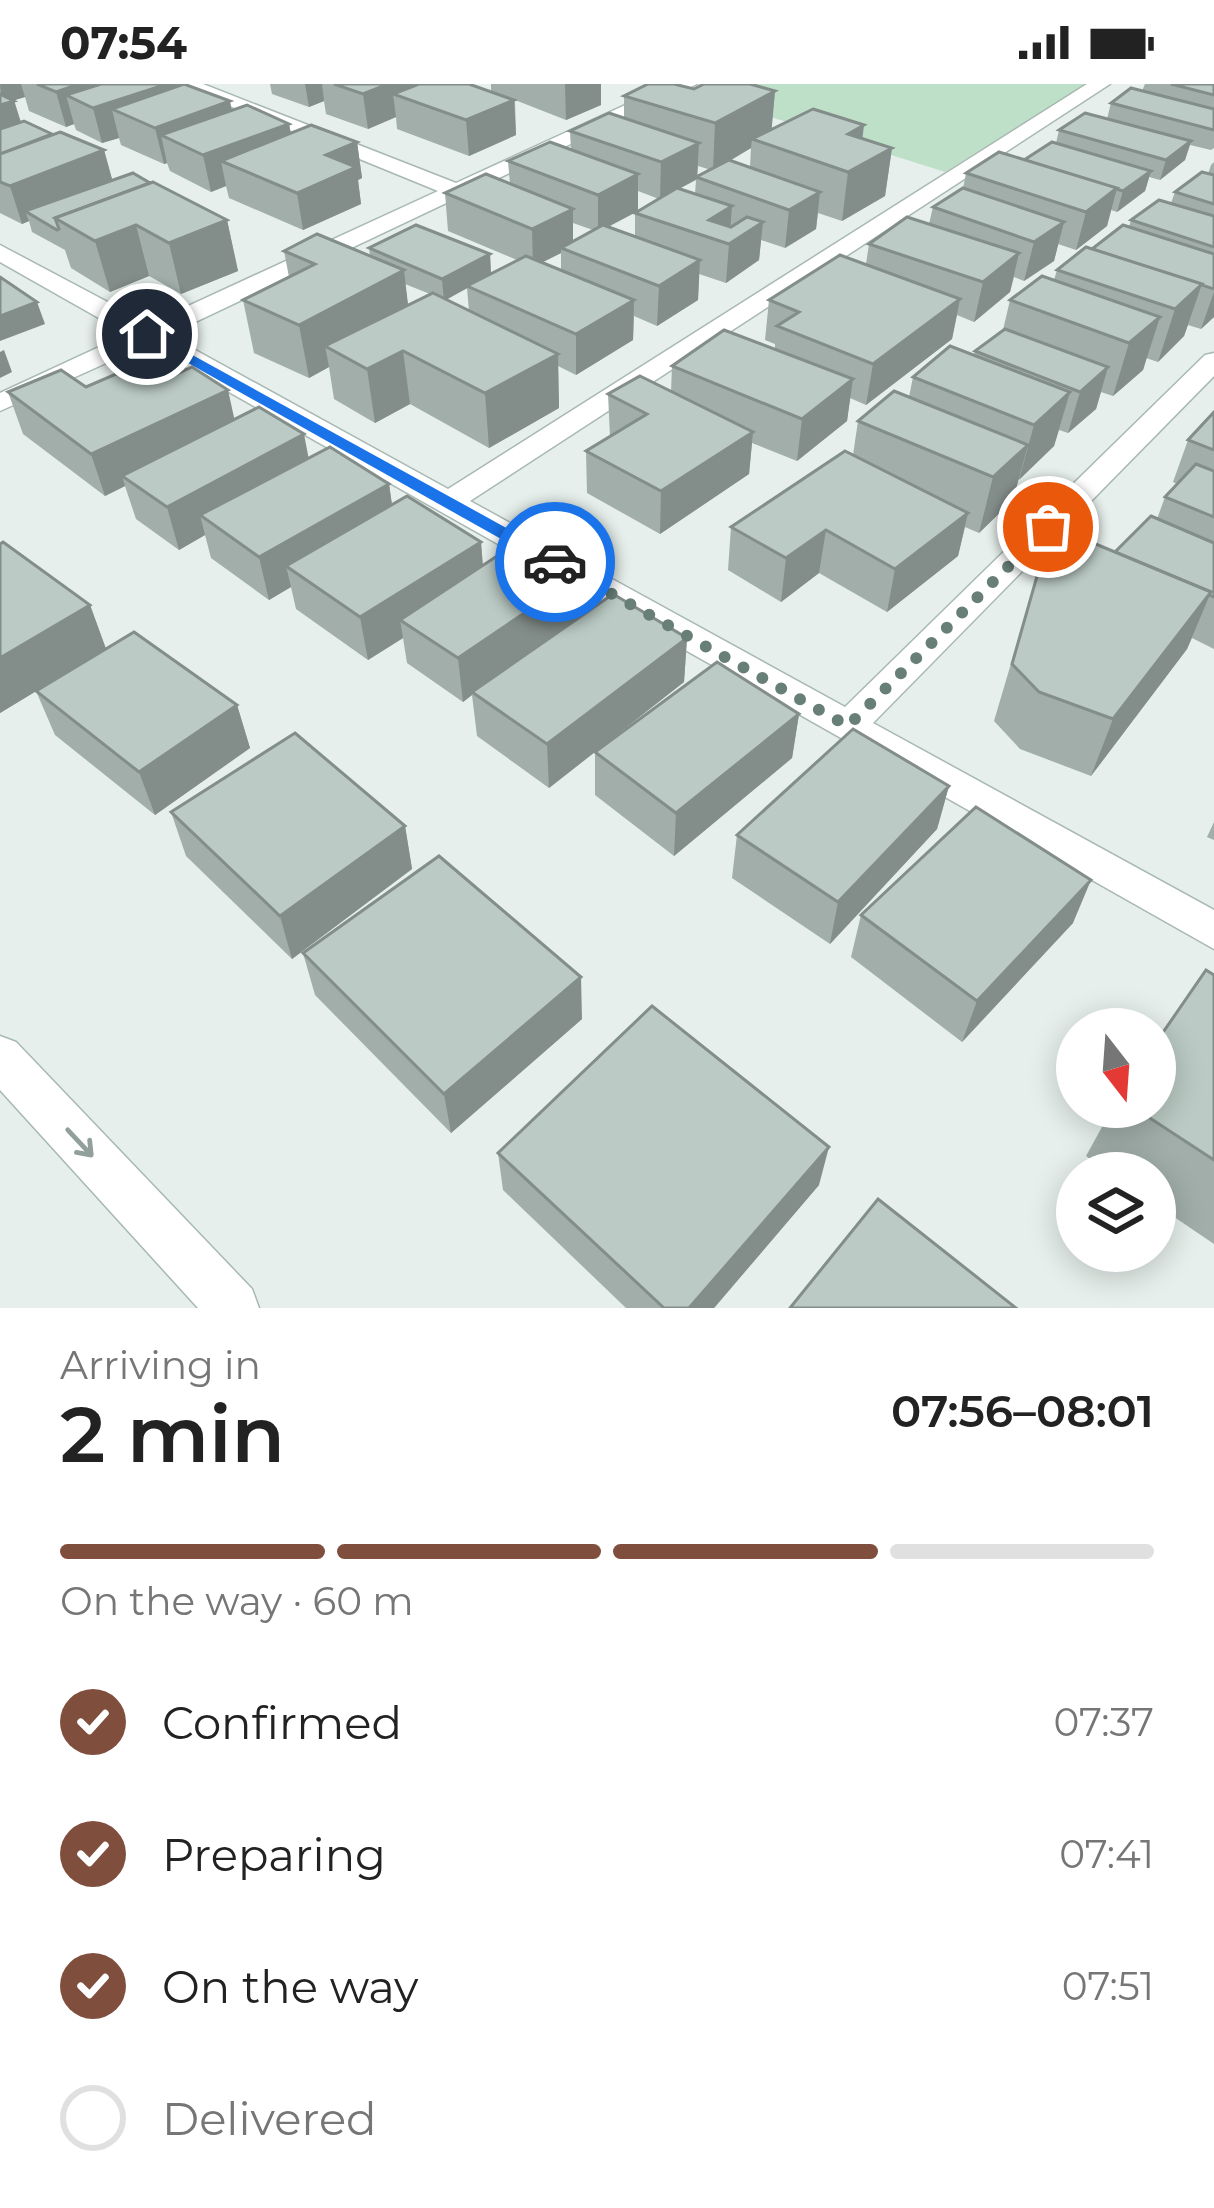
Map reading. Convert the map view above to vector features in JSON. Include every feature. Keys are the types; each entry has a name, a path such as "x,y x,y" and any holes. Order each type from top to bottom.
{"street":[{"path":"186,84 456,191"},
{"path":"448,502 1100,84"},
{"path":"0,403 680,85"},
{"path":"0,252 1214,931"},
{"path":"848,726 1214,361"},
{"path":"0,1058 233,1308"}],"green space":[{"path":"709,84 1087,84 945,172 692,92"}],"building":[{"path":"37,84 79,84 56,92"},
{"path":"101,84 167,84 93,108 66,95"},
{"path":"184,84 230,101 155,128 112,109"},
{"path":"334,84 388,84 363,94"},
{"path":"419,84 469,84 514,100 466,120 393,94"},
{"path":"648,84 694,89 704,84 750,84 775,91 715,123 624,96"},
{"path":"1171,84 1214,84 1214,95"},
{"path":"1131,88 1214,109 1214,130 1111,103"},
{"path":"247,105 289,124 203,155 161,135"},
{"path":"813,109 864,125 848,134 892,148 848,172 752,139"},
{"path":"609,113 699,143 661,162 570,131"},
{"path":"1085,113 1191,141 1166,160 1059,130"},
{"path":"24,121 52,134 0,154 0,129"},
{"path":"311,125 357,142 326,155 356,167 297,193 221,161"},
{"path":"60,132 104,150 10,186 0,182 0,154"},
{"path":"550,142 638,174 598,195 508,161"},
{"path":"1052,142 1151,171 1123,191 1024,160"},
{"path":"999,152 1117,188 1086,212 966,173"},
{"path":"729,160 820,192 789,210 696,177"},
{"path":"1202,172 1214,175 1214,204 1175,192"},
{"path":"133,173 150,183 55,218 57,230 25,211"},
{"path":"486,174 573,209 532,229 445,193"},
{"path":"153,182 227,220 169,243 136,225 95,241 55,218"},
{"path":"677,188 732,206 709,220 731,227 747,217 763,222 729,244 635,213"},
{"path":"963,188 1064,222 1034,242 933,207"},
{"path":"1159,200 1214,216 1214,247 1131,220"},
{"path":"907,217 1019,253 983,282 869,244"},
{"path":"416,225 490,254 442,279 369,248"},
{"path":"603,225 700,260 659,286 561,248"},
{"path":"1123,225 1214,254 1214,289 1092,249"},
{"path":"317,234 404,270 299,325 243,300 315,264 284,251"},
{"path":"1086,247 1202,284 1175,309 1057,270"},
{"path":"840,255 960,299 873,364 777,326 799,312 769,300"},
{"path":"526,256 634,300 576,334 467,286"},
{"path":"1042,276 1160,317 1129,343 1010,300"},
{"path":"0,277 37,302 0,316"},
{"path":"433,293 558,354 485,393 403,351 367,369 325,346"},
{"path":"1005,329 1108,367 1080,392 975,351"},
{"path":"724,330 853,379 802,419 672,366"},
{"path":"950,346 1070,392 1034,425 913,377"},
{"path":"137,365 162,381 192,367 228,390 91,454 8,392 61,370 86,387"},
{"path":"640,376 753,432 661,491 586,451 647,414 608,394"},
{"path":"894,391 1028,445 993,477 858,421"},
{"path":"259,407 304,434 167,507 122,476"},
{"path":"1214,412 1214,450 1188,440"},
{"path":"330,447 389,484 259,557 200,515"},
{"path":"845,451 968,513 895,569 826,530 786,558 731,527"},
{"path":"1196,464 1214,471 1214,517 1165,497"},
{"path":"407,496 481,542 360,617 286,566"},
{"path":"1151,516 1214,543 1214,597 1115,552"},
{"path":"1074,535 1211,592 1113,719 1039,692 1012,664 1041,562"},
{"path":"523,539 582,574 458,658 400,620"},
{"path":"0,544 90,605 0,658"},
{"path":"613,594 687,638 547,744 472,692"},
{"path":"134,632 237,705 139,772 36,691"},
{"path":"717,662 799,714 676,813 595,752"},
{"path":"853,729 949,786 838,902 737,835"},
{"path":"295,733 405,826 280,916 171,812"},
{"path":"976,807 1091,880 977,1001 861,915"},
{"path":"439,856 581,977 444,1094 303,953"},
{"path":"1206,970 1214,975 1214,1160 1165,1128 1176,1128 1176,1014"},
{"path":"652,1006 829,1147 689,1308 664,1308 498,1153"},
{"path":"878,1199 1016,1308 790,1308"}],"way so far":[{"path":"555,562 848,726 1048,527"}],"route":[{"path":"147,334 555,562"}]}
